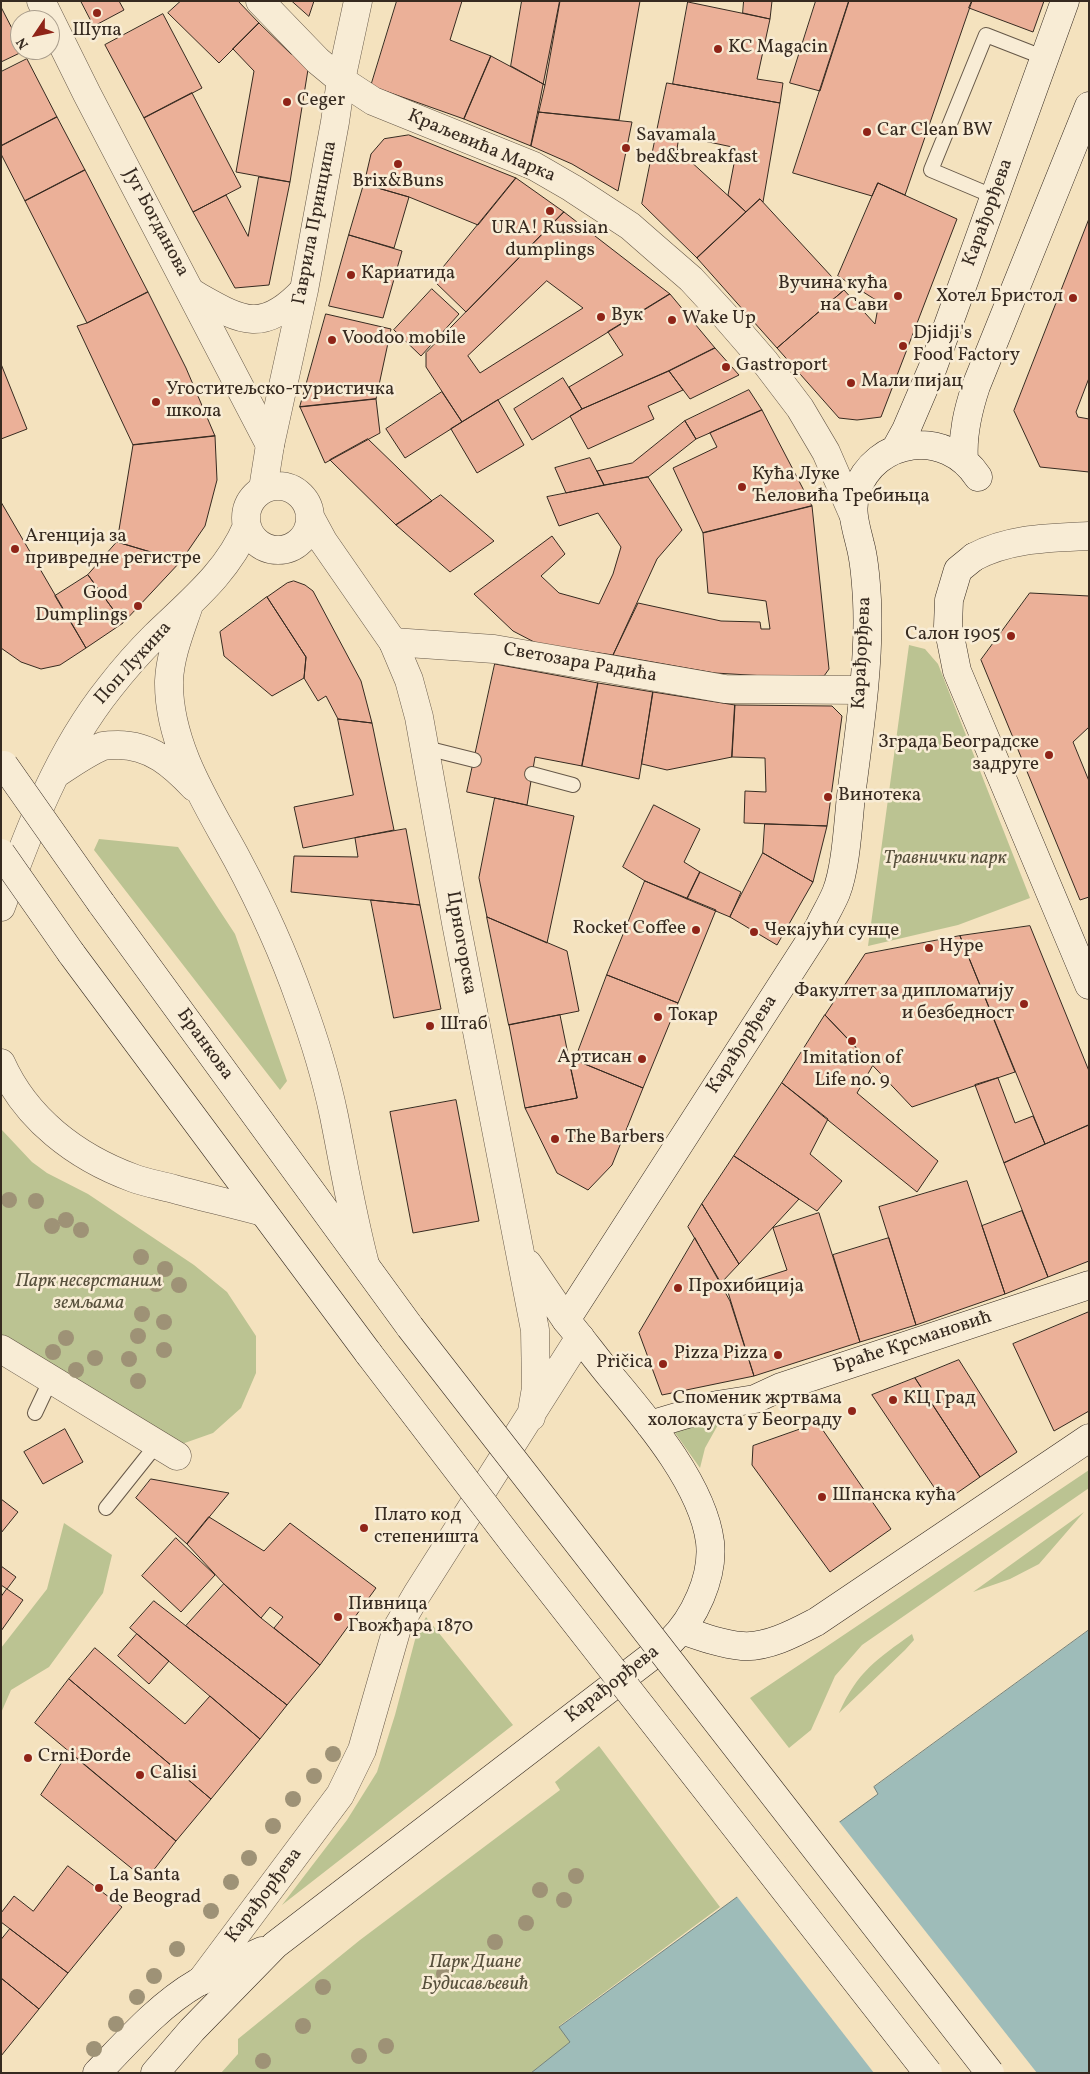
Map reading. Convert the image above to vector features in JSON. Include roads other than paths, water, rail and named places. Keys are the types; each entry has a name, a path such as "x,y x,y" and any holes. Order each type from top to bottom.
{"main road":[{"name":"Југ Богданова","path":"41,1 87,94 270,444"},
{"name":"Краљевића Марка","path":"260,1 318,61 373,101 534,166 572,188 642,236 691,279 765,362 800,408 826,452 853,514"},
{"name":"Гаврила Принципа","path":"270,444 304,290 358,1"},
{"name":"Карађорђева","path":"894,450 906,430 933,367 1065,1"},
{"path":"853,514 856,494 864,475 877,460 894,450 912,445 929,445 946,450 971,468 963,444 976,386 1089,106"},
{"path":"192,292 222,310 253,320 272,316 289,306 304,290"},
{"path":"262,490 270,444"},
{"path":"270,444 294,490"},
{"path":"273,486 284,486 294,490 302,496 308,506 309,528 303,538 292,547 286,550 274,550 255,536 246,515 248,505 254,496 262,490 273,486"},
{"name":"Карађорђева","path":"201,1980 340,1795 362,1750 398,1628 417,1594 530,1417 573,1328 819,927 836,892 845,851 863,690 867,602 865,572 853,514"},
{"path":"310,517 338,563 393,642"},
{"name":"Поп Лукина","path":"1,907 30,826 77,734 110,687 155,636 189,605 226,564 242,555 255,536"},
{"path":"1089,536 1035,539 1004,544 966,563 949,600 948,626 957,671 1089,986"},
{"path":"292,547 313,551 338,563"},
{"path":"189,605 171,664 169,682 178,739 200,793 261,910 300,999 314,1041 334,1114 354,1223 366,1268"},
{"name":"Светозара Радића","path":"393,642 494,650 725,697 863,690"},
{"name":"Црногорска","path":"393,642 409,680 426,748 456,923 535,1330 536,1388 530,1417"},
{"path":"56,774 79,758 105,746 126,745 145,748 162,758 176,768 200,793"},
{"name":"Бранкова","path":"3,763 101,903 410,1327 990,2073"},
{"path":"1,853 71,953 369,1354 527,1560 928,2073"},
{"path":"1,1063 23,1102 45,1126 89,1158 133,1178 262,1212"},
{"name":"Црногорска","path":"520,1247 533,1272 573,1328"},
{"name":"Браће Крсмановић","path":"650,1425 717,1405 755,1399 781,1387 1089,1285"},
{"name":"Карађорђева","path":"155,2073 192,2030 275,1945 540,1743 682,1630 695,1610 708,1568 710,1544 704,1518 682,1471 650,1425 573,1328"},
{"path":"1,1349 167,1450"},
{"path":"682,1630 715,1641 744,1646 773,1641 794,1633 816,1622 1089,1438"},
{"name":"Карађорђева","path":"97,2073 151,2019 201,1980 275,1945"}],"lane":[{"path":"995,197 931,170 986,35 1045,58"},
{"path":"426,748 474,760"},
{"path":"532,774 573,785"},
{"path":"35,1413 51,1379"},
{"path":"106,1508 167,1450"}],"water":[{"path":"1089,1630 1089,2073 531,2073 570,2042 559,2027 878,1794 874,1787"}],"place":[{"name":"Шупа","path":"97,13"},
{"name":"KC Magacin","path":"718,49"},
{"name":"Ceger","path":"287,102"},
{"name":"Car Clean BW","path":"867,132"},
{"name":"Savamala bed&breakfast","path":"626,148"},
{"name":"Brix&Buns","path":"398,164"},
{"name":"URA! Russian dumplings","path":"550,211"},
{"name":"Кариатида","path":"351,275"},
{"name":"Вучина кућа на Сави","path":"898,296"},
{"name":"Хотел Бристол","path":"1073,298"},
{"name":"Вук","path":"601,317"},
{"name":"Wake Up","path":"672,320"},
{"name":"Voodoo mobile","path":"332,340"},
{"name":"Djidji's Food Factory","path":"903,346"},
{"name":"Gastroport","path":"726,367"},
{"name":"Мали пијац","path":"851,383"},
{"name":"Угоститељско-туристичка школа","path":"156,402"},
{"name":"Кућа Луке Ћеловића Требињца","path":"742,487"},
{"name":"Агенција за привредне регистре","path":"15,549"},
{"name":"Good Dumplings","path":"138,606"},
{"name":"Салон 1905","path":"1011,636"},
{"name":"Зграда Београдске задруге","path":"1049,755"},
{"name":"Винотека","path":"828,797"},
{"name":"Rocket Coffee","path":"696,930"},
{"name":"Чекајући сунце","path":"754,932"},
{"name":"Hype","path":"929,948"},
{"name":"Факултет за дипломатију и безбедност","path":"1024,1004"},
{"name":"Токар","path":"658,1017"},
{"name":"Штаб","path":"430,1026"},
{"name":"Imitation of Life no. 9","path":"852,1041"},
{"name":"Артисан","path":"642,1059"},
{"name":"The Barbers","path":"555,1139"},
{"name":"Прохибиција","path":"678,1288"},
{"name":"Pizza Pizza","path":"778,1355"},
{"name":"Pričica","path":"663,1364"},
{"name":"КЦ Град","path":"893,1400"},
{"name":"Споменик жртвама холокауста у Београду","path":"852,1411"},
{"name":"Шпанска кућа","path":"822,1497"},
{"name":"Плато код степеништа","path":"364,1528"},
{"name":"Пивница Гвожђара 1870","path":"338,1617"},
{"name":"Crni Đorđe","path":"28,1758"},
{"name":"Calisi","path":"140,1775"},
{"name":"La Santa de Beograd","path":"99,1888"}],"park label":[{"name":"Травнички парк","path":"945,860"},
{"name":"Парк несврстаним земљама","path":"89,1294"},
{"name":"Парк Диане Будисављевић","path":"475,1975"}]}
